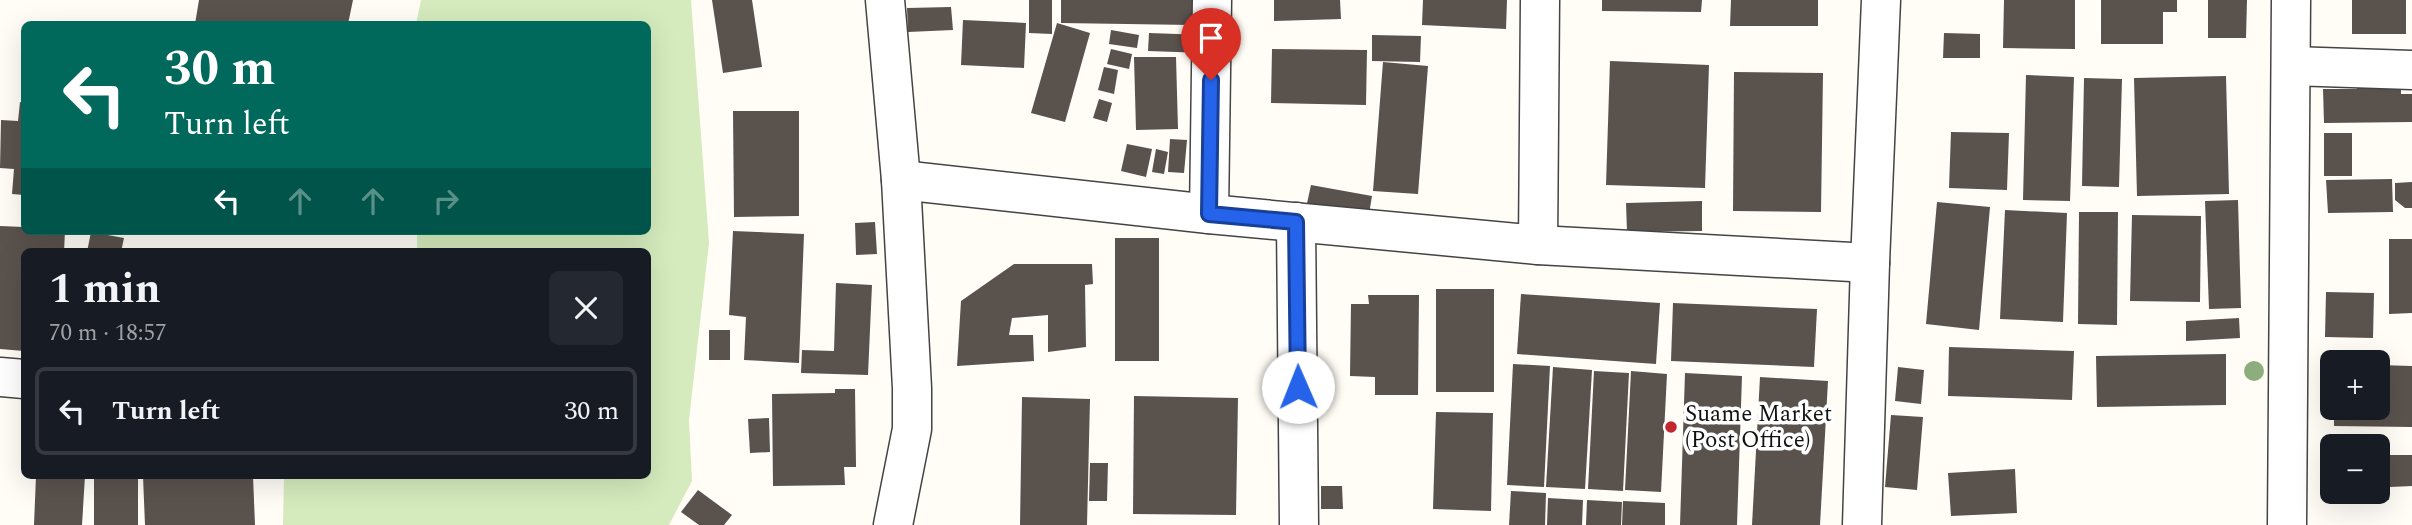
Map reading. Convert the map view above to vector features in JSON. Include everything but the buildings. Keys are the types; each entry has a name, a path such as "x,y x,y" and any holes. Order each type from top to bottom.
{"street":[{"path":"885,0 901,180 912,387 912,429 893,525"},
{"path":"1209,214 1212,0"},
{"path":"1538,244 1540,0"},
{"path":"1862,525 1881,0"},
{"path":"2287,525 2291,0"},
{"path":"2291,66 2412,70"},
{"path":"901,180 1209,214 1538,244 1870,263"},
{"path":"1296,222 1299,525"},
{"path":"0,377 21,379"}],"green space":[{"path":"421,0 691,0 709,243 689,420 692,481 669,525 283,525 284,479 651,479 651,248 417,248 417,235 651,235 651,21 417,21"}],"place":[{"name":"Suame Market (Post Office)","path":"1671,427"}],"route":[{"path":"1211,80 1209,214 1296,222 1298,387"}]}
